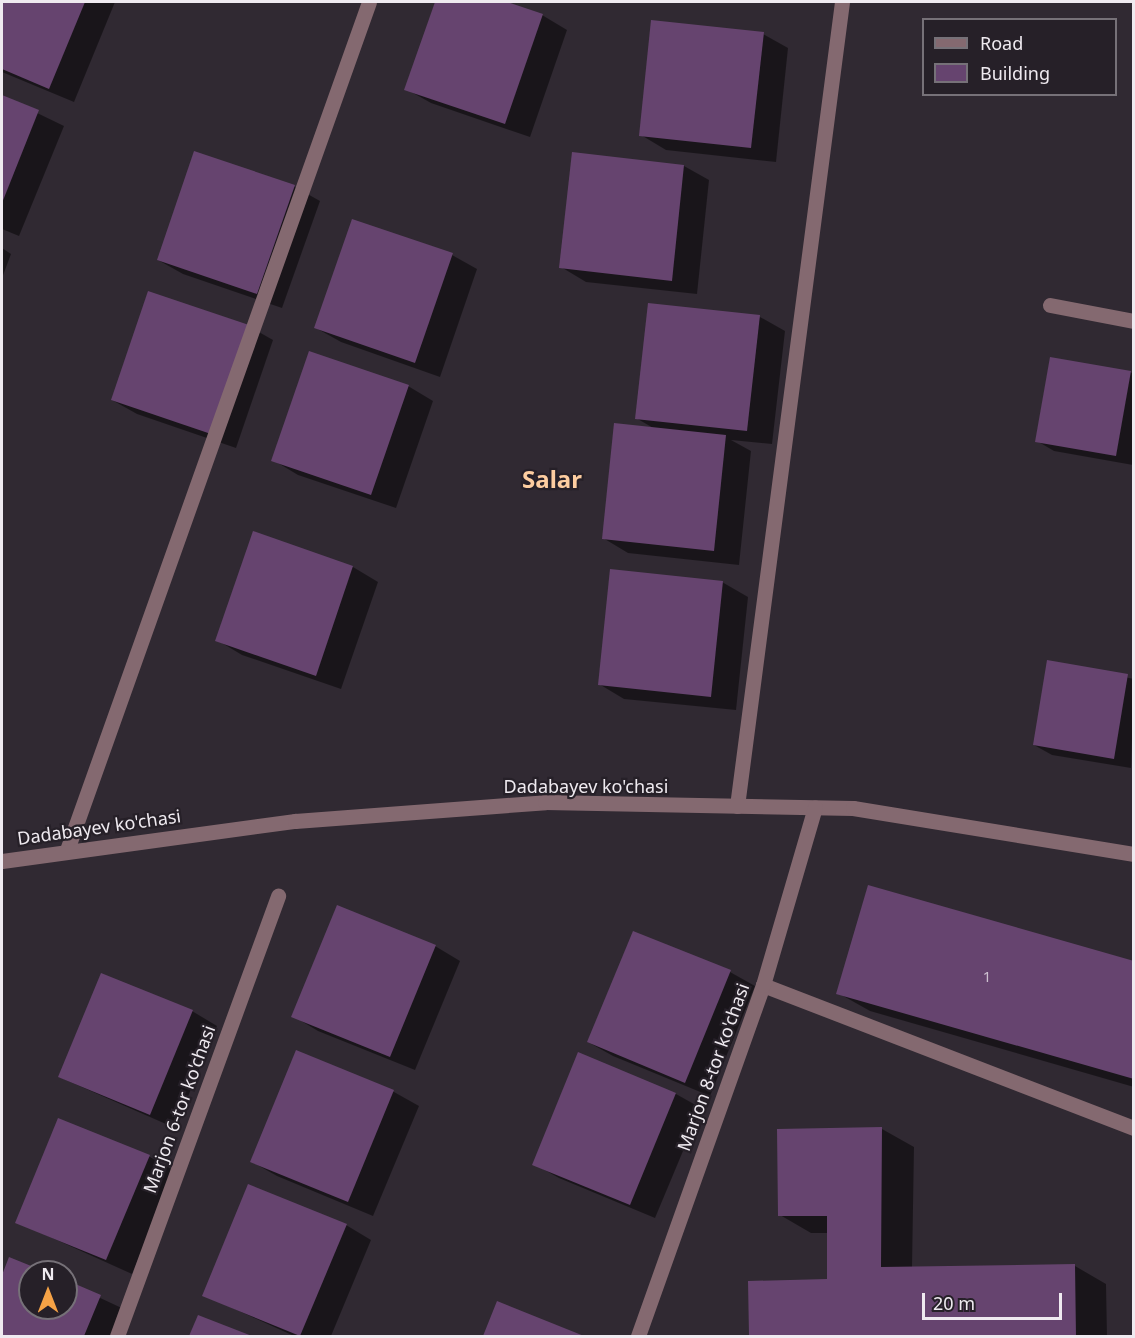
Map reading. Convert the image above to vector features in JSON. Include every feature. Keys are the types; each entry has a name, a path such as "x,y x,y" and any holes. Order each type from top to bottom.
{"street":[{"path":"67,850 369,2"},
{"path":"737,806 842,2"},
{"path":"1050,304 1134,321"},
{"name":"Dadabayev ko'chasi","path":"2,861 67,850 295,821 545,802 853,808 1134,854"},
{"name":"Marjon 8-tor ko'chasi","path":"638,1336 763,985 816,807"},
{"name":"Marjon 6-tor ko'chasi","path":"117,1336 278,895"},
{"path":"763,985 1134,1128"}],"building":[{"path":"2,2 85,2 49,89 2,69"},
{"path":"435,2 507,2 543,14 505,124 404,90"},
{"path":"651,20 764,32 751,148 639,136"},
{"path":"2,95 39,110 2,203"},
{"path":"194,151 295,185 257,294 157,260"},
{"path":"572,152 684,165 672,281 559,268"},
{"path":"352,219 453,253 415,363 314,328"},
{"path":"148,291 249,325 211,434 111,400"},
{"path":"648,303 760,315 747,431 635,419"},
{"path":"309,351 409,385 371,495 271,461"},
{"path":"1050,357 1131,371 1116,456 1035,442"},
{"path":"614,423 726,435 714,551 602,539"},
{"path":"253,531 353,566 316,676 215,641"},
{"path":"610,569 723,581 711,697 598,685"},
{"path":"1047,660 1128,674 1114,759 1033,745"},
{"path":"868,885 1134,961 1134,1079 836,994"},
{"path":"337,905 436,945 390,1057 291,1017"},
{"path":"633,931 731,970 685,1083 587,1042"},
{"path":"101,973 193,1010 150,1115 58,1077"},
{"path":"296,1050 394,1090 348,1202 250,1162"},
{"path":"578,1052 676,1093 630,1205 532,1165"},
{"path":"58,1118 150,1155 106,1260 15,1223"},
{"path":"882,1127 881,1267 1075,1264 1076,1336 749,1336 748,1281 827,1279 827,1216 778,1216 777,1129"},
{"path":"248,1184 347,1224 300,1336 202,1296"},
{"path":"9,1257 18,1261 18,1320 78,1320 78,1285 101,1295 84,1336 2,1336 2,1275"},
{"path":"497,1301 584,1336 483,1336"},
{"path":"198,1315 252,1336 189,1336"}],"district":[{"name":"Salar","path":"552,479"}]}
